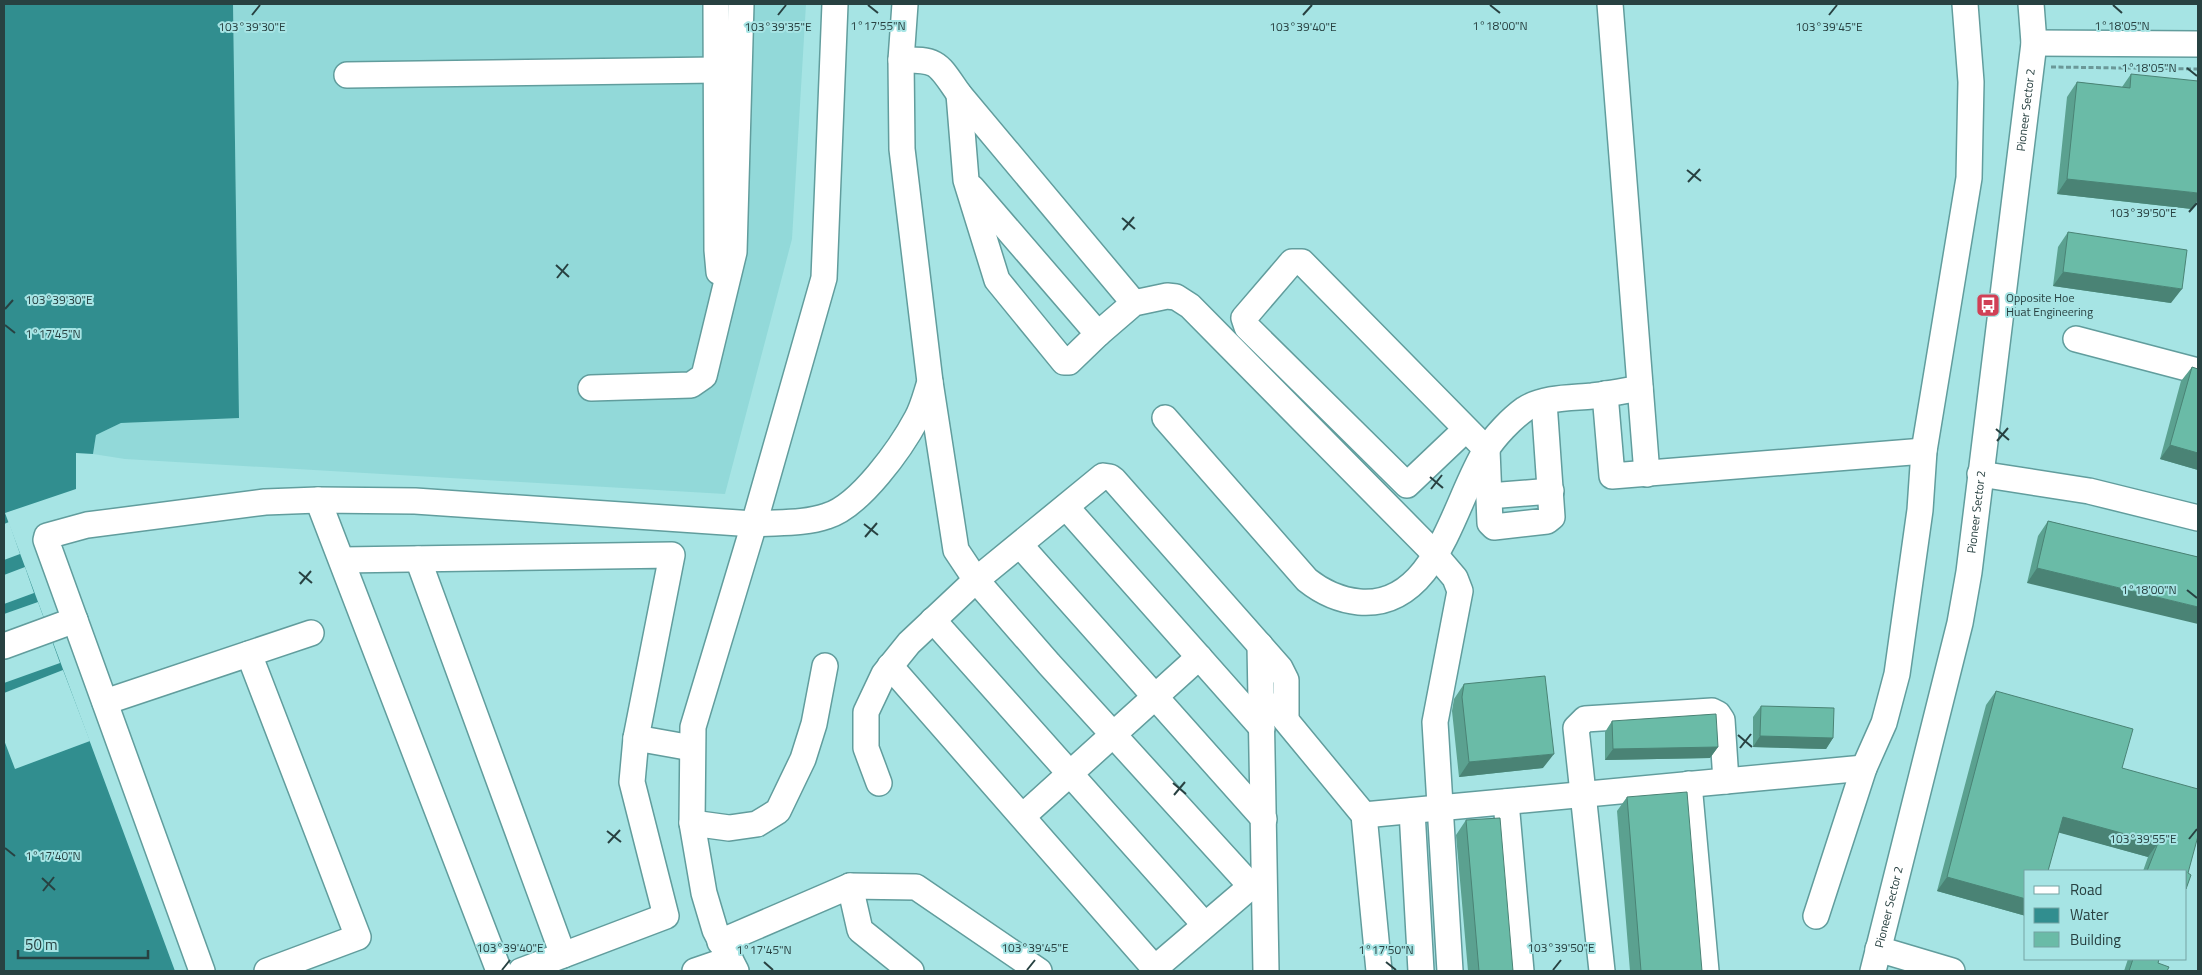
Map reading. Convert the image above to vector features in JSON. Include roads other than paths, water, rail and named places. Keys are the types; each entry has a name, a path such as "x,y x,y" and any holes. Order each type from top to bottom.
{"street":[{"path":"716,4 717,250 722,302"},
{"path":"591,388 691,385 704,376 734,252 741,4"},
{"path":"729,957 715,930 704,893 692,823 693,727 754,524 824,278 834,4"},
{"path":"905,4 901,60 902,149 930,382 956,550 976,580 1049,664 1114,734 1258,880"},
{"path":"1610,4 1647,474"},
{"path":"1816,916 1864,768 1884,723 1898,674 1920,510 1924,451 1969,178 1971,82 1966,4"},
{"name":"Pioneer Sector 2","path":"1875,960 1900,870 1960,623 2033,55 2031,4"},
{"path":"2033,55 2198,44"},
{"path":"901,60 922,59 933,62 942,69 959,94 1134,303"},
{"path":"347,75 716,70"},
{"path":"959,94 966,180 997,280 1064,362 1069,362 1134,303 1167,296 1176,297 1190,306 1455,578 1460,591 1435,722 1450,971"},
{"path":"966,180 1098,334"},
{"path":"1466,429 1407,484 1247,327 1244,318 1292,262 1302,262 1487,450 1490,523 1494,527 1547,521 1553,514 1544,402"},
{"path":"2076,339 2198,371"},
{"path":"202,971 46,540 47,536 87,525 265,502 318,500 415,502 754,524 797,522 828,516 846,506 893,456 918,417 930,382"},
{"path":"1165,418 1307,580 1318,589 1346,600 1373,603 1394,597 1412,586 1435,556 1487,450 1513,420 1526,409 1544,402 1640,388"},
{"path":"1605,394 1612,476 1924,451"},
{"path":"1980,474 2088,491 2198,518"},
{"path":"879,783 866,748 866,712 884,674 909,643 976,580 1103,476 1110,477 1284,673 1286,720"},
{"path":"318,500 499,971"},
{"path":"1066,507 1262,728"},
{"path":"1020,545 1264,819"},
{"path":"342,560 672,555 636,738 632,782 666,916 520,971"},
{"path":"418,559 563,955"},
{"path":"4,646 75,620"},
{"path":"933,620 1204,924"},
{"path":"105,702 311,633"},
{"path":"1260,644 1264,819 1258,880 1266,971"},
{"path":"249,654 358,937 267,971"},
{"path":"1023,816 1199,657"},
{"path":"692,823 729,828 738,827 757,824 778,811 803,759 814,724 825,666"},
{"path":"890,666 1023,816 1155,970 1204,924 1258,880"},
{"path":"1261,691 1364,815 1379,971"},
{"path":"1602,971 1576,728 1579,723 1585,719 1712,711 1718,714 1722,720 1726,781"},
{"path":"636,738 692,748"},
{"path":"1364,815 1864,768"},
{"path":"1689,784 1706,971"},
{"path":"1506,802 1521,971"},
{"path":"1412,811 1421,971"},
{"path":"850,886 860,930 911,971"},
{"path":"695,971 729,957 850,886 916,887 1039,971"},
{"path":"1875,960 1952,971"}],"water":[{"path":"4,4 233,4 239,418 121,423 96,435 93,454 76,453 76,489 5,513 175,971 4,971"}],"place":[{"name":"Opposite Hoe Huat Engineering","path":"1988,305"}]}
